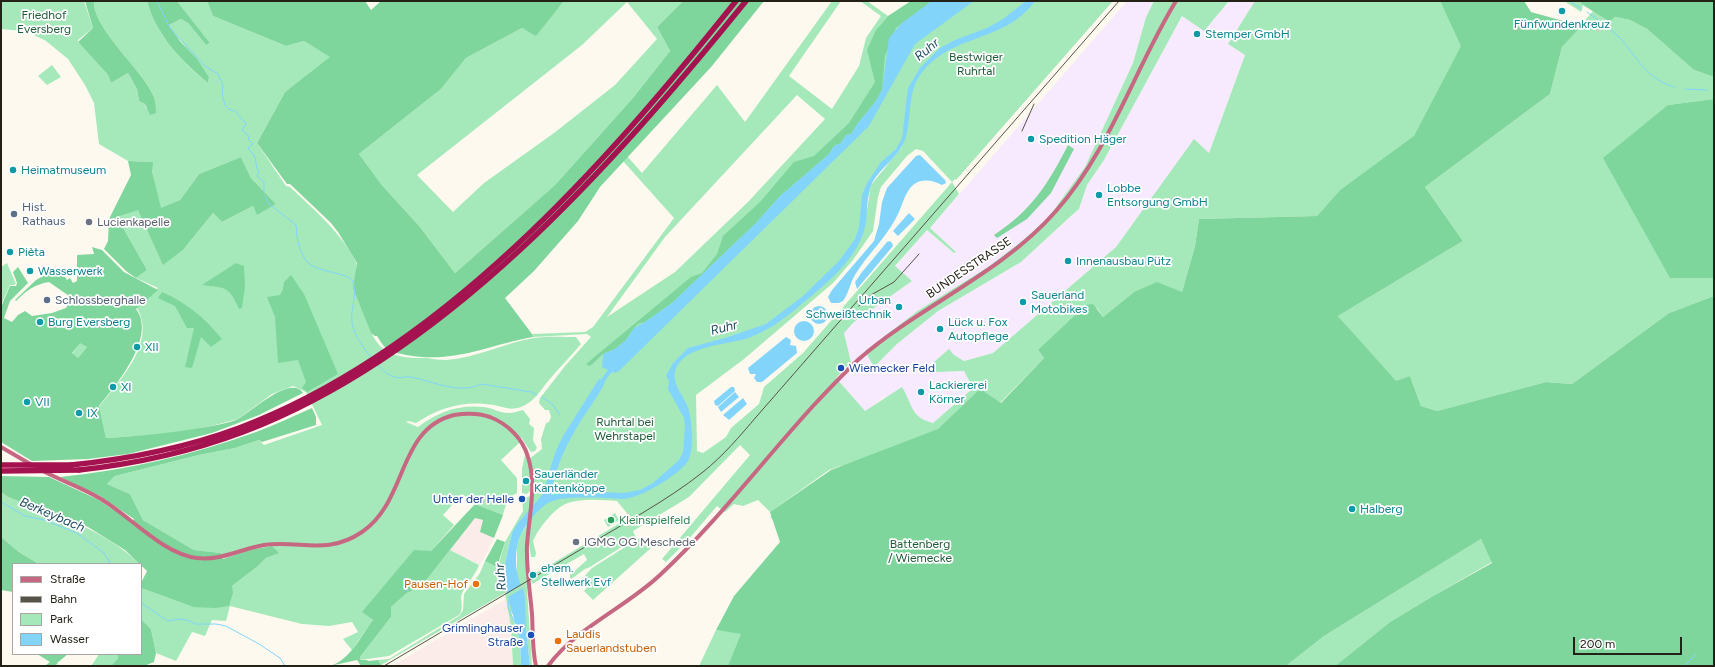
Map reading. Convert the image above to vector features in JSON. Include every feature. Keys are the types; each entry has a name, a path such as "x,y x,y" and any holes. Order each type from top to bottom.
{"highway":[{"path":"1,465 71,465 129,458 185,445 294,407 365,363 432,315 481,277 561,202 598,164 701,46 736,1"},
{"path":"1,471 79,470 135,463 190,450 243,432 366,369 412,339 455,306 526,243 583,188 638,129 746,1"}],"main road":[{"name":"BUNDESSTRASSE","path":"548,666 560,651 574,639 641,592 661,575 721,511 794,427 859,360 907,322 991,268 1013,251 1056,212 1098,152 1115,121 1151,44 1176,1"},
{"path":"1,448 52,476 99,497 123,513 163,545 179,553 197,558 218,557 272,544 327,546 355,536 372,524 385,509 410,454 422,436 437,423 445,418 459,414 475,414 492,418 506,426 519,439 529,460 533,482 527,545 536,666"}],"shaded area":[{"path":"1127,1 1154,1 1146,17 1133,63 1085,167 1074,183 1048,218 1022,241 988,267 919,310 875,366 897,344 938,311 1021,262 1079,209 1087,185 1104,160 1182,16 1226,6 1229,1 1255,1 1228,44 1245,55 1209,153 1194,140 1116,247 993,353 964,361 954,355 927,368 937,372 964,371 973,388 933,423 922,421 910,406 906,394 883,398 865,412 836,378 851,362 844,333 854,322 912,281 895,267 927,230 954,253 956,252 930,228"},
{"path":"475,518 483,520 480,532 494,538 480,565 450,550"},
{"path":"506,599 511,627 513,666 392,666"}],"green space":[{"name":"Friedhof Eversberg","path":"1,1 84,1 93,28 78,40 78,42 108,75 111,83 128,73 137,89 139,101 145,104 146,108 156,113 155,99 140,75 101,24 96,12 94,1 147,1 151,13 163,36 179,57 208,83 209,77 169,25 181,19 188,23 206,45 210,43 177,1 207,1 213,16 286,46 304,41 331,57 285,92 257,143 286,186 290,187 326,222 350,251 356,262 357,283 367,321 370,330 380,346 386,351 401,356 446,360 457,359 523,340 539,337 576,337 581,344 536,396 526,405 510,409 494,405 473,403 463,404 434,413 416,423 406,422 418,427 433,417 449,410 475,406 508,413 523,410 530,419 529,424 534,428 533,440 537,448 535,451 531,452 521,437 519,443 501,460 517,478 517,493 509,499 503,515 475,504 462,494 443,515 454,525 431,551 363,612 373,620 352,650 343,639 358,632 352,622 329,626 302,624 230,606 226,621 212,620 205,636 192,632 176,661 156,653 151,629 142,620 142,588 193,607 232,586 266,558 278,553 270,544 222,555 221,553 194,550 143,520 130,494 107,484 115,476 199,455 235,448 259,440 264,445 322,425 306,392 293,386 272,394 238,419 171,434 106,438 99,407 133,361 139,348 142,335 142,321 137,308 158,288 136,278 147,270 117,217 138,209 163,264 183,250 213,213 222,222 253,206 257,214 276,204 251,178 241,157 199,174 180,200 160,209 152,171 152,162 128,161 99,144 94,103 85,85 68,59 46,41 32,34 24,31 1,29"},
{"path":"85,1 94,1 96,12 101,24 140,75 155,99 156,113 150,115 145,104 139,101 137,89 128,73 111,83 108,75 78,42 93,28"},
{"path":"147,1 177,1 210,43 206,45 188,23 181,19 169,25 180,41 197,59 209,77 208,83 171,47 157,25"},
{"path":"207,1 365,1 371,10 381,1 564,1 536,36 522,28 466,58 441,89 359,154 381,184 420,227 455,273 555,185 632,99 670,51 657,27 683,1 764,1 712,66 600,187 578,221 534,271 505,298 533,337 455,355 423,357 390,351 383,345 377,336 371,333 353,288 357,263 331,223 290,184 287,184 257,143 285,92 330,57 304,41 286,46 213,16"},
{"path":"564,1 683,1 657,27 670,51 632,99 555,185 455,273 420,227 381,184 359,154 441,89 466,58 522,28 536,35","holes":["627,2 657,39 615,85 554,133 484,183 453,212 417,175 582,45"]},
{"path":"832,1 841,1 789,76 832,109 859,66 866,38 881,16 860,1 867,1 888,16 876,30 899,9 911,1 1113,1 956,180 955,179 952,182 959,194 930,228 956,252 954,253 927,230 895,266 912,281 854,322 844,333 851,362 836,378 865,411 902,387 916,414 933,423 973,388 964,371 937,372 927,368 949,349 954,355 964,361 993,353 1116,247 1194,139 1209,153 1245,55 1228,44 1255,1 1440,1 1462,46 1414,137 1340,190 1317,216 1199,219 1195,246 1182,292 1134,292 1103,317 1097,308 1038,350 1044,358 1000,403 1029,666 699,666 716,630 740,633 807,551 770,517 843,465 829,470 770,512 758,500 743,506 734,504 725,512 717,506 688,540 666,562 662,559 750,455 740,445 689,497 633,531 636,538 585,569 570,580 570,575 587,560 584,554 532,584 530,575 532,573 540,571 630,517 617,501 599,500 574,501 557,509 552,514 533,541 536,553 535,557 531,557 528,544 526,574 532,666 530,666 526,628 511,612 520,641 521,666 513,666 511,627 505,593 381,665 378,660 389,659 459,616 463,610 464,594 480,573 485,561 498,567 505,542 523,511 522,498 532,496 529,459 542,449 541,439 546,423 549,422 551,417 549,410 545,410 539,403 540,398 565,366 591,337 587,334 533,337 532,334 585,332 593,327 674,218 623,161 627,156 642,173 717,85 745,122","holes":["797,95 825,119 748,202 675,272 607,317 665,237","903,140 902,147 871,185 872,181","916,149 923,151 952,182 803,353 764,387 759,404 731,428 726,437 703,453 697,451 696,395 744,359 833,283 853,260 873,231 881,187 907,156","871,186 864,229 857,246","530,520 520,536 517,546 517,574 507,593 505,563 512,533"]},
{"path":"911,1 932,1 896,28 885,56 882,90 876,101 851,134 846,135 841,143 834,146 829,154 780,196 756,223 672,303 645,322 638,324 626,340 615,349 603,354 590,366 586,364 691,277 702,273 717,254 723,236 760,202 794,162 814,156 849,123 875,82 867,50 876,30 888,16"},
{"path":"1154,1 1229,1 1204,31 1182,16 1104,160 1087,185 1079,209 1021,262 938,311 897,344 874,367 865,351 919,310 988,267 1022,241 1048,218 1085,167 1133,63 1146,17"},
{"name":"Battenberg / Wiemecke","path":"1440,1 1524,1 1531,12 1574,24 1584,23 1562,47 1550,94 1425,187 1463,241 1338,316 1396,381 1410,376 1421,406 1437,411 1546,382 1572,384 1669,313 1714,296 1714,666 1335,666 1390,622 1492,563 1481,539 1324,636 1286,666 728,666 741,634 716,630 734,596 780,542 770,512 831,470 938,429 980,389 1001,403 1044,358 1038,350 1086,305 1093,304 1103,317 1134,292 1157,282 1182,292 1195,246 1199,219 1317,216 1340,190 1414,136 1461,46"},
{"path":"1564,1 1579,1 1583,5 1581,12"},
{"path":"1579,1 1714,1 1714,77 1694,70 1647,29 1630,20 1615,17 1610,22"},
{"path":"1593,11 1610,22 1615,17 1630,20 1647,29 1694,70 1714,77 1714,99 1668,105 1670,278 1714,278 1714,296 1669,313 1572,384 1546,382 1437,411 1421,406 1410,376 1396,382 1338,316 1463,241 1425,187 1550,94 1562,47"},
{"path":"52,65 61,77 47,85 38,76"},
{"path":"1714,99 1714,278 1670,278 1603,158 1668,105"},
{"path":"1068,145 1074,149 1051,193 1027,219 997,238 994,235 1019,216 1038,195 1046,184"},
{"path":"241,157 251,178 276,204 257,215 253,206 222,222 213,213 183,250 163,265 138,210 117,217 147,270 136,278 126,271 104,249 108,241 109,219 131,175 128,161 153,162 152,171 161,208 180,200 199,174"},
{"path":"92,247 102,250 124,272 158,290 136,309 141,320 141,333 138,346 124,373 99,406 106,438 169,433 231,422 281,391 290,388 297,388 303,393 259,415 212,433 128,454 88,459 32,461 1,442 1,307 10,286 16,286 17,283 13,272 18,267 28,283 10,301 4,318 12,322 18,315 25,311 32,316 52,313 66,308 72,298 49,282 35,286 16,301 15,300 36,280 56,269 62,272 67,280 70,278 73,283 77,281 77,255 94,254","holes":["80,343 87,347 78,358 72,353"]},
{"path":"7,263 16,284 10,285 1,305 1,267"},
{"path":"236,263 244,266 245,287 242,308 239,309 236,301 226,290 202,285"},
{"path":"291,275 304,294 338,374 307,392 302,388 306,382 298,360 278,363 275,317 267,297 280,295 284,282"},
{"path":"162,292 180,301 195,312 209,324 222,339 211,347 201,337 192,368 185,367 194,328 187,328 175,306 158,298"},
{"path":"80,342 87,347 78,358 72,354"},
{"path":"312,408 316,417 316,425 262,442 259,440 235,448 199,455 115,476 107,484 130,494 143,520 194,550 221,553 223,559 249,550 272,546 279,553 266,558 232,586 233,593 229,606 215,608 193,607 142,588 142,581 147,571 142,566 142,563 139,563 125,550 88,527 8,497 1,492 1,476 49,477 97,499 132,522 134,519 100,496 60,477 135,466 160,460 208,448 256,432"},
{"path":"525,455 530,477 530,491 527,494 522,493 522,468"},
{"path":"1,492 8,497 61,517 94,532 110,541 139,563 37,563 19,552 1,537"},
{"path":"475,504 503,515 494,538 480,532 483,520 475,518 421,587 407,593 391,607 391,617 360,657 360,660 378,660 381,665 361,666 357,660 330,666 343,659 359,640 373,620 362,612 414,550 431,551"},
{"name":"Kleinspielfeld","path":"615,513 619,520 608,527 604,520"},
{"path":"1,537 19,552 37,563 12,563 12,592 1,590"},
{"path":"641,537 651,548 593,600 584,591 589,585 582,579 592,568"},
{"path":"497,539 505,542 497,567 485,561"},
{"path":"1481,539 1492,562 1390,622 1335,666 1286,666 1324,636"},
{"path":"450,550 479,565 462,593 462,609 459,615 389,656 360,660 360,657 391,617 391,607 407,593 421,587"},
{"path":"142,620 151,629 156,653 154,662 144,666 111,666 118,658 118,655 142,655"},
{"path":"39,655 67,655 57,663 59,666 57,664 54,666 45,666 50,662"},
{"path":"98,655 118,655 118,658 111,666 88,666 92,665"}],"water":[{"path":"932,1 974,1 915,44 869,126 619,371 615,373 602,367 603,354 615,349 626,340 634,328 672,303 756,223 780,196 829,154 834,146 841,143 846,135 851,134 876,101 882,90 889,38 902,23"},
{"path":"1026,1 1035,1 1022,15 1008,25 947,51 933,61 920,75 911,98 905,140 898,152 872,183 868,194 864,231 853,254 836,274 781,321 769,328 742,340 711,346 691,353 677,366 675,372 676,384 689,411 691,423 692,446 689,459 686,464 659,485 636,496 624,499 566,498 545,505 531,519 518,542 516,564 521,585 507,594 505,563 512,533 517,524 543,494 555,453 563,436 599,379 605,382 567,445 557,469 551,495 575,491 624,493 640,490 653,483 679,460 683,452 685,426 684,418 668,389 669,381 666,376 673,363 688,348 725,338 766,324 803,296 839,261 855,239 859,227 862,195 867,183 881,162 896,149 902,138 908,88 920,68 940,48 955,40 987,28 1003,19"},
{"path":"920,155 945,180 946,183 942,185 931,181 920,181 910,188 892,226 855,275 843,301 839,303 831,303 828,297 832,290 874,241 879,224 882,202 887,188 916,156"},
{"path":"909,213 915,219 898,236 893,231"},
{"path":"890,241 893,246 857,289 855,282 887,242"},
{"path":"819,306 825,309 828,315 825,321 819,324 813,321 810,315 813,309"},
{"path":"804,321 811,324 814,331 811,338 804,341 797,338 794,331 797,324"},
{"path":"786,337 791,340 790,345 796,346 797,353 762,382 757,382 754,378 756,374 750,374 748,368"},
{"path":"731,387 734,387 735,391 718,406 715,405 714,401"},
{"path":"735,392 739,397 721,412 718,407"},
{"path":"743,398 747,404 729,420 723,415"},
{"path":"523,588 530,666 521,666 520,641 508,597"}],"waterway":[{"path":"157,1 170,28 205,66 218,74 223,85 222,94 225,105 230,110 235,111 246,124 242,130 249,136 248,139 253,144 248,148 255,157 257,169 259,171 257,176 264,182 264,192"},
{"path":"1571,2 1582,9"},
{"path":"1587,12 1619,37 1650,74 1666,84 1675,87"},
{"path":"1685,89 1707,90"},
{"path":"265,196 269,204 296,225 300,248 309,264 350,278 353,282 355,292 352,317 354,331 364,349 370,356"},
{"path":"378,365 388,374 397,378 410,377 454,388 472,387 482,384 531,392 537,395"},
{"path":"600,384 613,367"},
{"path":"542,397 553,405 560,415"},
{"name":"Berkeybach","path":"1,502 25,516 44,520 77,533 104,553 110,563"},
{"path":"509,600 508,608 515,623"},
{"name":"Berkeybach","path":"142,604 168,621 180,619 190,621 195,624 216,624 226,626 259,644 280,658 285,666"},
{"path":"1684,666 1696,654"}],"railway":[{"path":"384,666 651,507 696,478 710,466 744,431 1119,1"},
{"path":"1022,131 1034,104"},
{"path":"859,306 871,295 894,282 919,254"}],"place":[{"name":"Fünfwundenkreuz","path":"1562,11"},
{"name":"Stemper GmbH","path":"1197,34"},
{"name":"Spedition Häger","path":"1031,139"},
{"name":"Heimatmuseum","path":"13,170"},
{"name":"Lobbe Entsorgung GmbH","path":"1099,195"},
{"name":"Hist. Rathaus","path":"14,214"},
{"name":"Lucienkapelle","path":"89,222"},
{"name":"Pièta","path":"10,252"},
{"name":"Innenausbau Pütz","path":"1068,261"},
{"name":"Wasserwerk","path":"30,271"},
{"name":"Schlossberghalle","path":"47,300"},
{"name":"Sauerland Motobikes","path":"1023,302"},
{"name":"Urban Schweißtechnik","path":"899,307"},
{"name":"Burg Eversberg","path":"40,322"},
{"name":"Lück u. Fox Autopflege","path":"940,329"},
{"name":"XII","path":"137,347"},
{"name":"Wiemecker Feld","path":"841,368"},
{"name":"XI","path":"113,387"},
{"name":"Lackiererei Körner","path":"921,392"},
{"name":"VII","path":"27,402"},
{"name":"IX","path":"79,413"},
{"name":"Sauerländer Kantenköppe","path":"526,481"},
{"name":"Unter der Helle","path":"522,499"},
{"name":"Halberg","path":"1352,509"},
{"name":"Kleinspielfeld","path":"611,520"},
{"name":"IGMG OG Meschede","path":"576,542"},
{"name":"ehem. Stellwerk Evf","path":"533,575"},
{"name":"Pausen-Hof","path":"476,584"},
{"name":"Grimlinghauser Straße","path":"531,635"},
{"name":"Laudis Sauerlandstuben","path":"558,641"}],"water label":[{"name":"Ruhr","path":"927,50"},
{"name":"Ruhr","path":"724,328"},
{"name":"Ruhr","path":"501,577"}],"park label":[{"name":"Bestwiger Ruhrtal","path":"976,64"},
{"name":"Ruhrtal bei Wehrstapel","path":"625,429"}]}
